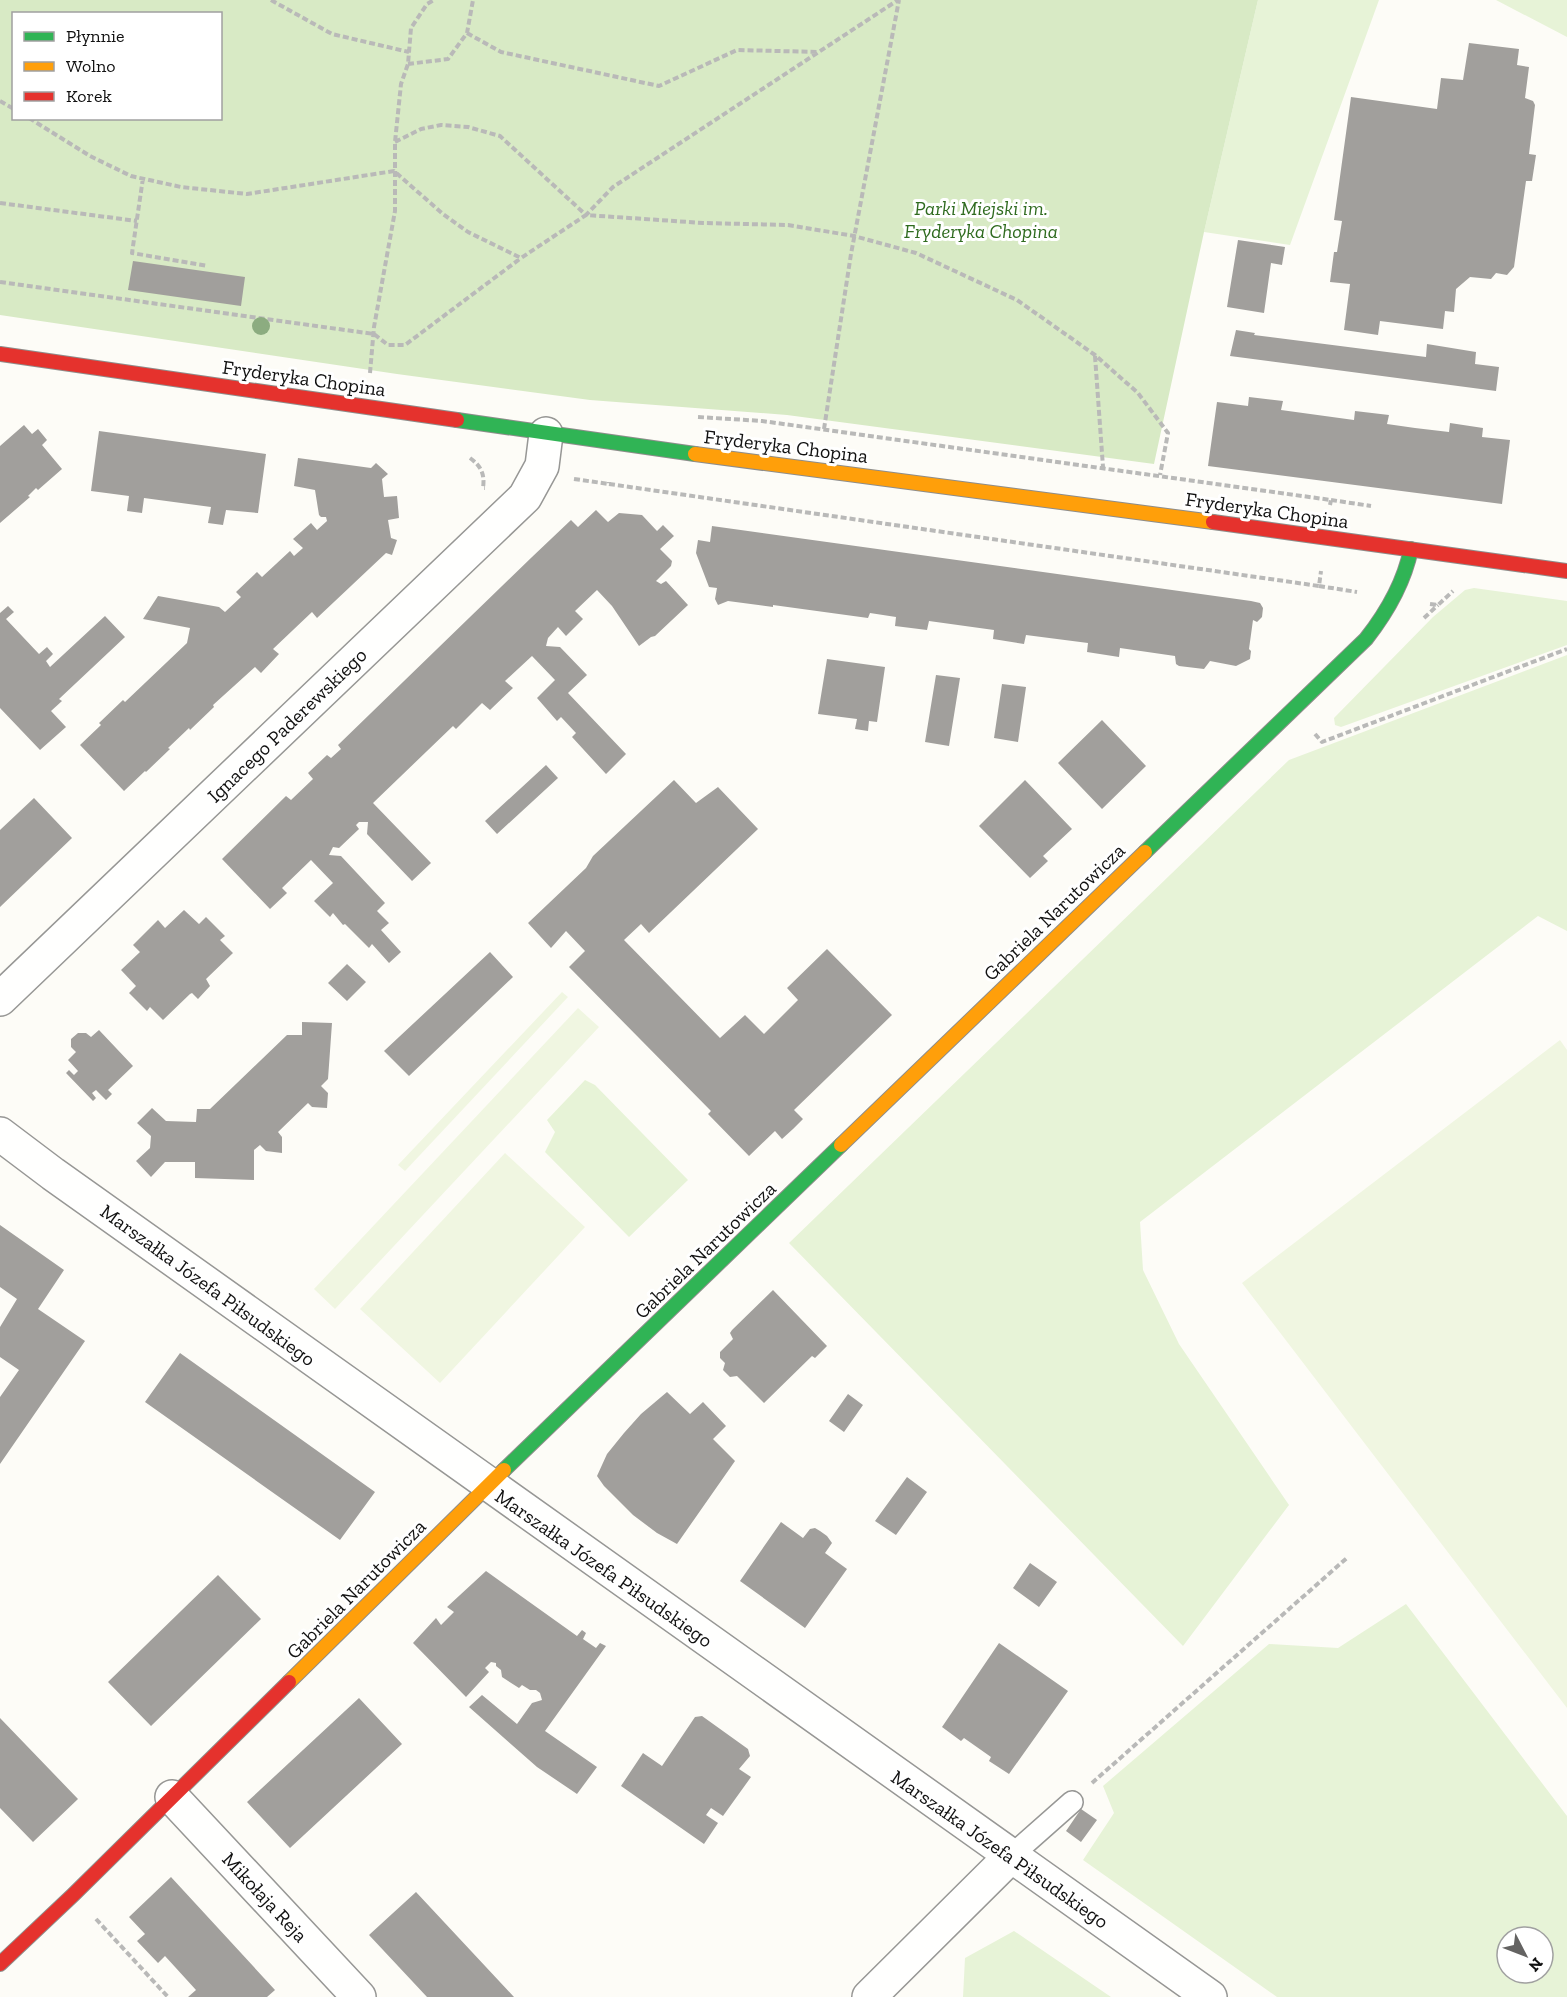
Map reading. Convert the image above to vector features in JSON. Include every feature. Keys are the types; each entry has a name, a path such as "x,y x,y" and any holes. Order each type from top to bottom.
{"street":[{"name":"Fryderyka Chopina","path":"0,354 615,444 1567,571"},
{"name":"Ignacego Paderewskiego","path":"0,999 525,497 542,466 546,434"},
{"name":"Gabriela Narutowicza","path":"0,1964 488,1486 1366,639 1386,615 1407,569 1411,549"},
{"name":"Marszałka Józefa Piłsudskiego","path":"0,1134 488,1486 1210,1997"},
{"name":"Mikołaja Reja","path":"172,1797 359,1997"},
{"path":"869,1997 1011,1856"}],"lane":[{"path":"1011,1856 1071,1802"}],"path":[{"path":"271,0 332,34 409,52"},
{"path":"370,362 395,211 395,142 401,84 408,64 411,28 427,3 434,0"},
{"path":"408,64 448,58 467,33 473,0"},
{"path":"0,282 374,334 388,345 405,345 521,258 586,215 613,187 899,0"},
{"path":"824,429 854,236 899,0"},
{"path":"467,33 501,52 659,86 737,50 819,52"},
{"path":"32,120 90,156 131,176 181,187 247,194 394,171"},
{"path":"395,142 421,129 441,125 468,127 500,136 586,215 703,223 788,225 854,236 916,253 1017,300 1095,355 1138,393 1168,433 1160,475"},
{"path":"394,171 443,214 468,232 521,258"},
{"path":"143,178 132,253 208,266"},
{"path":"0,203 137,221"},
{"path":"1095,355 1103,467"},
{"path":"459,457 470,458 479,465 483,475 483,488 550,503 574,479 1320,586 1331,500 762,420 697,417"},
{"path":"609,484 615,444"},
{"path":"1310,729 1322,742 1567,649"},
{"path":"1071,1802 1348,1557"},
{"path":"73,1894 168,1997"}],"green space":[{"name":"Parki Miejski im. Fryderyka Chopina","path":"0,0 1258,0 1204,232 1154,464 787,415 590,400 0,315"},
{"path":"1258,0 1379,0 1290,245 1204,232"},
{"path":"1496,0 1567,0 1567,37"},
{"path":"1474,588 1567,601 1567,645 1341,727 1335,725 1334,718 1433,617 1465,590"},
{"path":"1567,655 1567,931 1538,916 1140,1222 1143,1270 1179,1344 1289,1505 1183,1646 789,1243 1289,760"},
{"path":"562,992 568,997 405,1171 398,1165"},
{"path":"578,1008 599,1027 335,1309 314,1289"},
{"path":"1560,1040 1567,1050 1567,1708 1242,1283"},
{"path":"585,1080 595,1085 688,1180 629,1237 545,1152 555,1132 547,1120"},
{"path":"505,1153 585,1227 440,1383 360,1309"},
{"path":"1406,1604 1567,1816 1567,1997 1277,1997 1083,1860 1114,1813 1103,1786 1269,1644 1338,1648"},
{"path":"1014,1931 1111,1997 963,1997 965,1958"}],"building":[{"path":"1469,43 1519,49 1517,65 1529,67 1525,98 1533,101 1535,105 1529,154 1536,155 1532,181 1526,181 1514,267 1507,275 1496,273 1491,279 1470,277 1456,289 1454,312 1445,311 1443,329 1380,321 1378,335 1344,330 1350,284 1330,282 1334,252 1337,252 1342,221 1334,220 1351,97 1437,109 1441,78 1463,80"},
{"path":"1238,240 1285,247 1282,265 1271,263 1264,313 1227,307"},
{"path":"133,261 245,277 241,306 128,290"},
{"path":"1236,330 1255,333 1254,335 1426,357 1427,344 1476,352 1475,364 1499,367 1496,391 1230,356"},
{"path":"1249,397 1283,401 1281,410 1354,420 1355,411 1389,415 1387,424 1415,428 1449,432 1450,423 1483,428 1482,437 1510,440 1502,504 1208,466 1217,402 1248,406"},
{"path":"24,425 32,434 38,429 47,440 42,445 62,469 38,490 36,488 28,496 30,497 0,523 0,446"},
{"path":"99,431 266,454 258,513 226,510 223,525 208,523 211,507 144,498 142,513 127,511 129,496 91,491"},
{"path":"298,458 371,468 376,463 388,474 382,479 384,497 397,496 399,518 388,520 391,538 397,540 392,555 386,553 317,618 312,612 273,649 279,654 261,673 255,667 124,791 80,745 123,700 125,702 187,643 190,628 143,619 158,596 219,607 225,612 241,597 236,592 257,572 262,577 290,551 294,556 303,548 293,539 311,523 317,530 327,521 326,517 319,515 315,490 294,486"},
{"path":"596,510 608,522 619,513 642,515 657,531 663,525 674,536 660,549 672,561 671,566 656,581 661,584 666,581 688,605 655,636 639,646 612,606 597,590 575,611 583,619 566,636 558,627 548,638 546,646 560,647 587,675 568,693 626,754 606,774 572,737 576,733 561,717 557,721 537,698 555,680 532,656 505,681 513,688 490,710 482,703 456,729 453,726 373,803 431,863 412,881 367,834 368,822 359,822 356,825 359,829 339,848 333,847 329,855 341,856 385,903 377,911 389,923 381,930 401,952 389,963 372,944 369,948 333,913 330,917 314,901 333,883 311,860 282,888 287,893 270,909 222,859 286,796 291,800 313,779 308,773 327,755 331,758 341,749 338,745 571,520 578,527"},
{"path":"712,526 1251,601 1260,603 1263,608 1262,617 1257,622 1253,620 1250,659 1236,666 1210,661 1204,669 1179,666 1176,664 1175,656 1120,648 1119,657 1087,652 1088,643 1026,635 1024,644 993,639 994,630 929,621 927,630 895,626 896,617 870,613 868,618 728,601 718,605 715,599 717,588 709,587 696,553 698,540 710,542"},
{"path":"8,606 14,612 6,619 39,654 47,647 53,654 46,661 50,667 105,616 125,637 59,699 62,701 51,711 66,727 40,750 0,708 0,613"},
{"path":"827,659 885,667 877,722 869,721 868,731 855,729 857,719 818,714"},
{"path":"936,675 960,678 949,746 925,742"},
{"path":"1002,684 1026,687 1018,742 994,738"},
{"path":"1102,720 1146,766 1102,809 1058,763"},
{"path":"546,765 558,778 497,834 485,821"},
{"path":"674,780 696,803 718,787 758,829 649,933 641,924 624,940 720,1038 745,1015 764,1034 798,1000 787,988 827,949 892,1015 794,1110 803,1119 793,1129 782,1139 775,1131 749,1156 708,1114 711,1111 569,967 585,951 566,931 551,948 528,923 586,868 593,856"},
{"path":"1025,780 1072,829 1043,856 1048,861 1030,878 979,826"},
{"path":"34,798 72,838 0,907 0,830"},
{"path":"184,910 199,924 206,917 225,936 220,940 233,953 206,979 210,986 198,999 192,993 190,994 163,1020 150,1007 147,1011 129,993 136,986 121,970 140,952 133,945 158,920 165,928"},
{"path":"490,952 513,977 409,1076 384,1051"},
{"path":"347,964 366,982 347,1001 328,983"},
{"path":"302,1022 332,1023 328,1079 321,1086 328,1093 327,1108 312,1107 308,1103 278,1132 282,1137 282,1153 266,1151 260,1145 254,1150 254,1180 195,1178 195,1162 165,1162 151,1177 136,1161 150,1148 151,1136 137,1123 152,1108 166,1121 196,1122 197,1109 210,1109 287,1035 302,1035"},
{"path":"99,1030 133,1066 108,1090 112,1094 106,1100 96,1090 92,1093 96,1098 93,1101 66,1073 69,1070 74,1075 78,1071 68,1060 76,1052 71,1047 71,1039 78,1033 86,1033 91,1037"},
{"path":"0,1225 64,1270 38,1309 85,1341 0,1464 0,1397 19,1370 0,1357 0,1327 17,1299 0,1287"},
{"path":"773,1290 827,1346 815,1358 812,1356 764,1403 737,1376 730,1377 723,1370 725,1363 720,1358 720,1352 733,1339 730,1333 732,1330"},
{"path":"180,1353 375,1492 340,1540 145,1402"},
{"path":"667,1392 690,1414 703,1402 726,1426 713,1439 735,1461 677,1544 657,1533 633,1515 597,1476 607,1454 624,1433 641,1414"},
{"path":"848,1394 863,1405 844,1432 829,1421"},
{"path":"907,1477 927,1492 896,1535 875,1521"},
{"path":"781,1522 803,1538 810,1529 815,1528 820,1531 832,1543 825,1553 847,1569 805,1628 740,1581"},
{"path":"1030,1563 1057,1582 1039,1607 1013,1588"},
{"path":"486,1571 577,1636 582,1630 586,1633 583,1639 596,1648 600,1643 606,1646 545,1731 597,1767 577,1794 537,1767 469,1707 482,1695 517,1724 532,1703 542,1700 540,1693 522,1685 519,1688 502,1677 501,1670 496,1663 491,1662 485,1668 489,1672 466,1697 413,1643 436,1618 441,1625 454,1612 447,1607"},
{"path":"218,1575 261,1619 151,1726 108,1682"},
{"path":"999,1643 1068,1691 1009,1774 989,1761 991,1757 964,1738 961,1741 942,1727"},
{"path":"359,1698 402,1744 290,1848 247,1802"},
{"path":"702,1716 748,1749 750,1756 739,1769 751,1777 723,1816 711,1808 706,1815 718,1823 704,1844 621,1786 643,1753 662,1766 695,1717"},
{"path":"0,1718 78,1799 33,1842 0,1808"},
{"path":"1081,1809 1097,1820 1081,1842 1066,1831"},
{"path":"171,1877 275,1990 267,1997 188,1997 196,1990 165,1956 158,1963 137,1941 145,1934 129,1917"},
{"path":"416,1892 514,1997 427,1997 369,1935"}],"traffic: fast":[{"path":"457,420 695,454"},
{"path":"1145,852 1366,639 1394,596 1411,549"},
{"path":"504,1470 841,1145"}],"traffic: slow":[{"path":"695,454 1213,522"},
{"path":"841,1145 1145,852"},
{"path":"289,1682 504,1470"}],"traffic: jam":[{"path":"0,354 457,420"},
{"path":"1213,522 1567,571"},
{"path":"0,1964 289,1682"}]}
